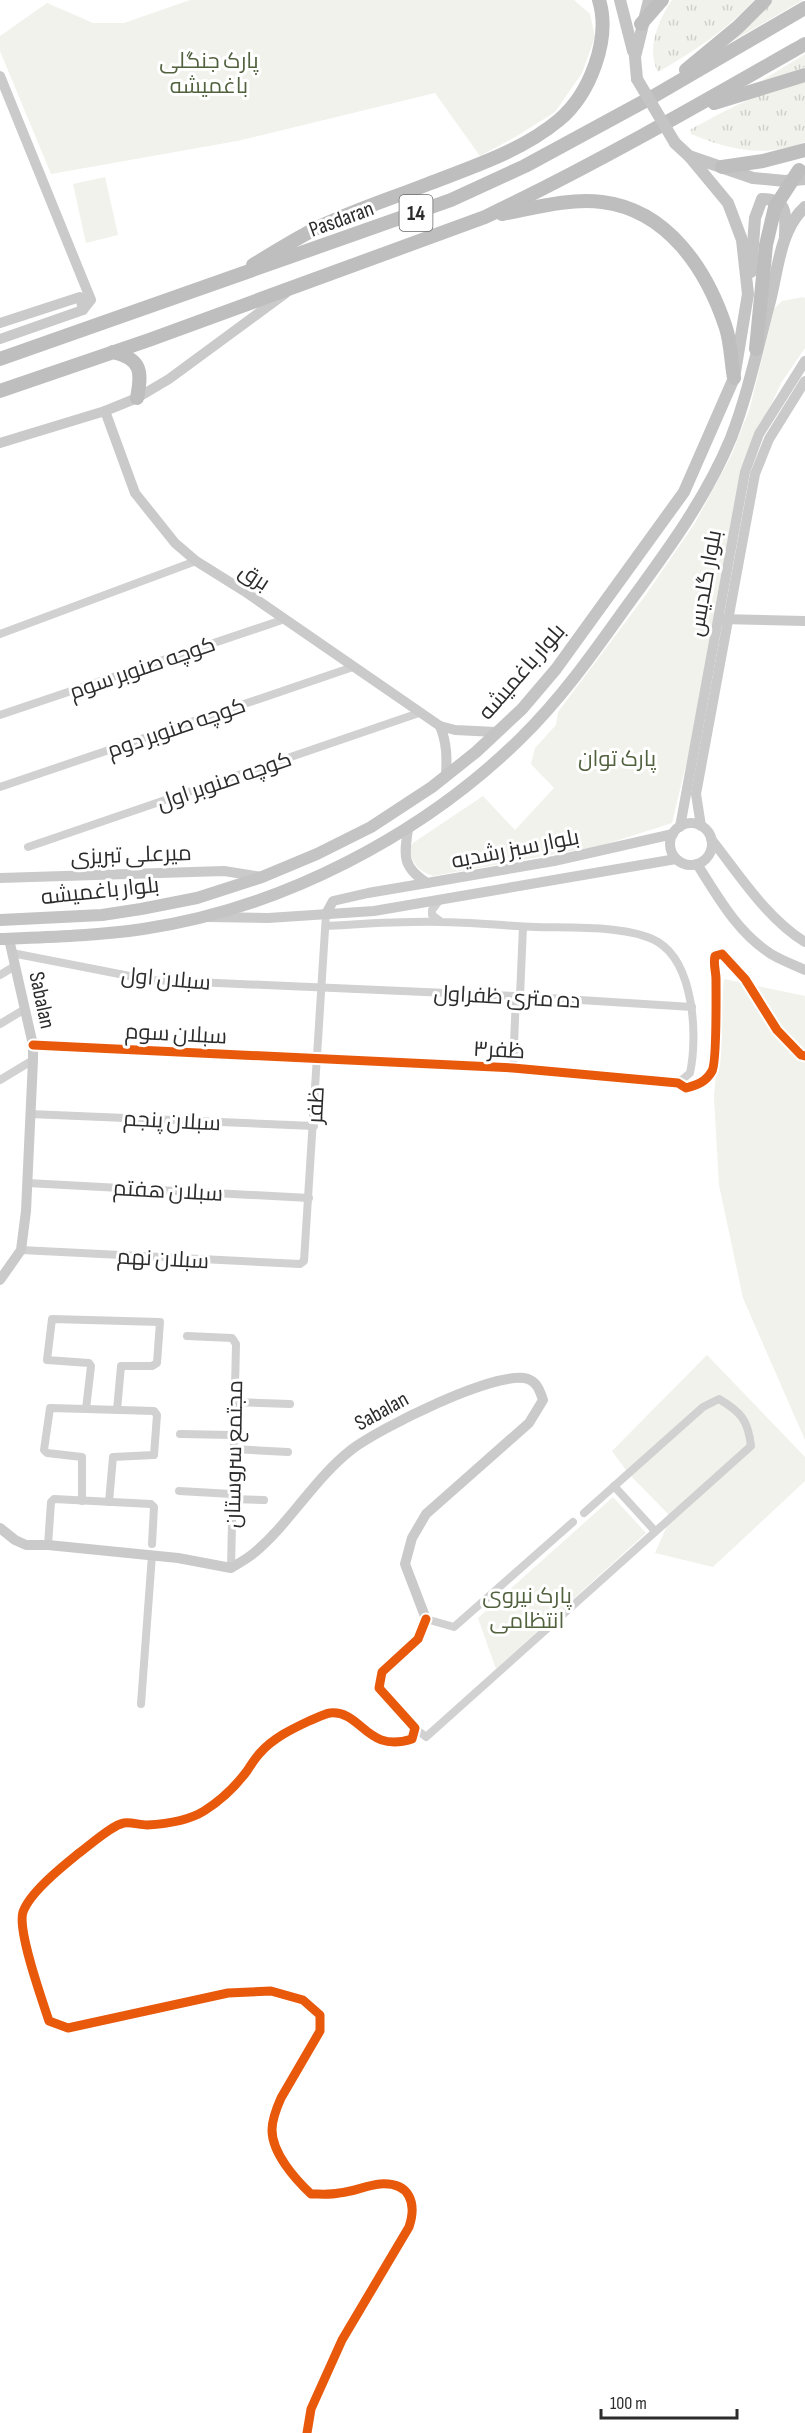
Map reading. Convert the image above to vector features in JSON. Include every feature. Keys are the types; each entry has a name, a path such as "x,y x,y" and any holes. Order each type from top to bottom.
{"highway":[{"path":"223,282 314,230 495,157 538,135 560,120 579,97 594,67 602,29 602,9 599,0"},
{"path":"641,24 662,0"},
{"path":"654,96 738,27 765,0"},
{"name":"Pasdaran","path":"0,359 451,200 525,166 654,96 805,8"},
{"name":"14","path":"0,391 485,217 534,194 805,44"},
{"path":"689,110 805,75"},
{"path":"722,167 763,161 805,150"},
{"path":"756,349 766,245 775,207 805,162"},
{"path":"485,217 566,203 602,202 633,210 657,222 681,243 714,298 726,330 734,378"},
{"path":"113,352 128,356 137,364 140,373 137,398"}],"main road":[{"path":"620,0 635,57"},
{"path":"635,57 641,24 649,0"},
{"name":"بلوار باغمیشه","path":"0,920 102,915 197,898 262,877 317,854 371,827 446,776 522,709 556,669 657,532 684,492 734,378 748,294 742,240 733,213 728,203 689,156 675,143 637,79 635,57"},
{"path":"689,156 753,178 785,182 805,179"},
{"path":"748,294 755,218 762,199 773,199 782,204 785,214 785,241"},
{"path":"785,241 799,212 805,207"},
{"name":"بلوار باغمیشه","path":"5,939 92,935 137,930 201,917 309,880 368,852 408,829 483,773 550,707 581,669 698,505 731,437 745,395 785,241"}],"street":[{"path":"0,76 91,300 84,310 0,339"},
{"path":"0,443 105,411 137,398 169,379 297,285"},
{"path":"0,323 80,297 84,310"},
{"name":"بلوار گلدیس","path":"701,826 696,795 741,491 751,452 769,417 805,361"},
{"name":"بلوار گلدیس","path":"676,830 761,456 778,423 805,381"},
{"name":"برق","path":"105,411 135,493 175,543 196,561 285,619 440,726"},
{"path":"0,634 196,561"},
{"name":"کوچه صنوبر سوم","path":"0,716 285,619"},
{"path":"723,620 805,621"},
{"name":"کوچه صنوبر دوم","path":"0,787 353,668"},
{"name":"کوچه صنوبر اول","path":"28,847 419,712"},
{"path":"440,726 455,730 496,732"},
{"path":"440,726 445,738 447,753 446,776"},
{"path":"711,839 709,855 697,864 686,865 676,859 670,845 676,830 691,824 701,826 762,903 793,935 805,942"},
{"name":"بلوار سبز رشدیه","path":"408,829 405,854 407,865 415,875 427,883 554,861 676,830"},
{"path":"201,917 268,918 374,911 438,902 598,871 676,859"},
{"path":"697,864 727,912 745,933 772,955 805,970"},
{"name":"میرعلی تبریزی","path":"0,878 224,871 262,877"},
{"path":"326,914 333,902 368,893 427,883"},
{"path":"438,902 432,910 432,915 441,922"},
{"name":"ظفر","path":"304,1261 326,914"},
{"path":"326,926 441,922 634,933 659,942 676,959 692,1007 692,1064 690,1073 678,1083"},
{"path":"513,1068 523,927"},
{"name":"Sabalan","path":"5,939 12,953 33,1045 27,1183 21,1250"},
{"name":"سبلان اول","path":"12,953 150,980 322,988"},
{"name":"ظفر۳","path":"318,1060 513,1068 678,1083 686,1088 700,1084 712,1071 717,1002 716,973 713,961 715,956 722,954 745,980 777,1030 801,1055 805,1056"},
{"path":"0,975 15,966"},
{"name":"ده متری ظفراول","path":"322,988 518,996 692,1007"},
{"path":"0,1024 25,1009"},
{"name":"سبلان سوم","path":"33,1045 318,1060"},
{"path":"0,1080 33,1060"},
{"name":"سبلان پنجم","path":"30,1114 314,1126"},
{"name":"سبلان هفتم","path":"27,1183 309,1198"},
{"path":"1,1276 21,1250"},
{"name":"سبلان نهم","path":"21,1250 300,1264 304,1261"},
{"path":"86,1409 91,1364 48,1360 52,1319 160,1322 157,1363 152,1366 121,1366 117,1410"},
{"name":"مجتمع سروستان","path":"187,1336 235,1340 231,1568"},
{"name":"Sabalan","path":"231,1568 254,1554 327,1471 352,1449 422,1410 473,1389 513,1378 528,1379 538,1386 543,1400 529,1423 426,1514 411,1538 405,1564 426,1619"},
{"path":"573,1522 454,1627 426,1619 418,1639 382,1672 379,1688 426,1737 751,1446 749,1429 744,1419 732,1407 719,1399 703,1407 584,1513"},
{"path":"234,1402 290,1404"},
{"path":"82,1501 82,1457 47,1453 44,1450 50,1408 156,1413 156,1451 150,1457 113,1457 110,1502"},
{"path":"180,1434 233,1435"},
{"path":"233,1449 288,1452"},
{"path":"614,1486 655,1531"},
{"path":"179,1491 264,1500"},
{"path":"48,1545 51,1500 153,1505 141,1704"},
{"path":"0,1528 15,1540 26,1545 152,1550 178,1558 231,1568"},
{"path":"307,2433 311,2409 342,2340 409,2227 414,2213 412,2201 406,2191 397,2186 380,2184 337,2194 311,2194 290,2174 272,2131 281,2098 320,2031 320,2015 303,2000 272,1991 228,1993 68,2028 49,2021 24,1937 23,1912 43,1885 61,1867 123,1823 159,1824 202,1813 234,1787 259,1753 292,1729 330,1713 352,1719 362,1729 384,1742 402,1742 412,1739 415,1728"}],"green space":[{"name":"پارک جنگلی باغمیشه","path":"190,0 574,0 590,14 595,37 582,73 555,112 480,156 435,93 237,141 51,174 0,51 0,36 47,3 93,23 124,23"},
{"path":"672,0 754,0 709,40 658,72 653,45 658,26"},
{"path":"770,0 803,0 721,48"},
{"path":"805,54 805,67 758,83"},
{"path":"805,82 805,142 790,147 761,151 733,148 691,134 690,130 693,128 748,100 776,89"},
{"path":"105,177 118,235 86,243 73,184"},
{"name":"پارک توان","path":"805,298 805,348 781,383 743,467 722,569 693,735 672,823 600,846 433,876 424,872 414,863 410,854 409,849 413,843 483,796 515,830 554,788 531,764 535,748 556,725 558,712 645,596 695,523 731,456 750,408 774,309 782,301"},
{"path":"724,979 805,996 805,1440 743,1298 719,1185 714,1097"},
{"path":"707,1355 805,1457 805,1481 713,1567 655,1553 671,1517 628,1473 612,1451"},
{"name":"پارک نیروی انتظامی","path":"613,1497 646,1533 496,1669 478,1618"}],"cycle path":[{"path":"33,1045 513,1068 678,1083 686,1088 704,1080 710,1075 714,1065 716,1012 714,959 715,956 722,954 745,979 777,1030 801,1055 805,1056"},
{"path":"307,2433 311,2409 342,2340 409,2227 412,2210 409,2196 404,2190 390,2184 380,2184 336,2194 311,2194 298,2181 276,2148 272,2130 275,2114 281,2098 320,2031 320,2015 303,2000 271,1991 228,1993 68,2028 49,2021 27,1949 22,1921 23,1912 32,1896 48,1880 107,1831 124,1823 147,1825 184,1820 204,1811 232,1788 258,1755 271,1743 309,1721 330,1713 341,1714 350,1718 374,1737 384,1741 397,1742 412,1739 415,1728 379,1688 382,1672 418,1639 426,1619"}]}
